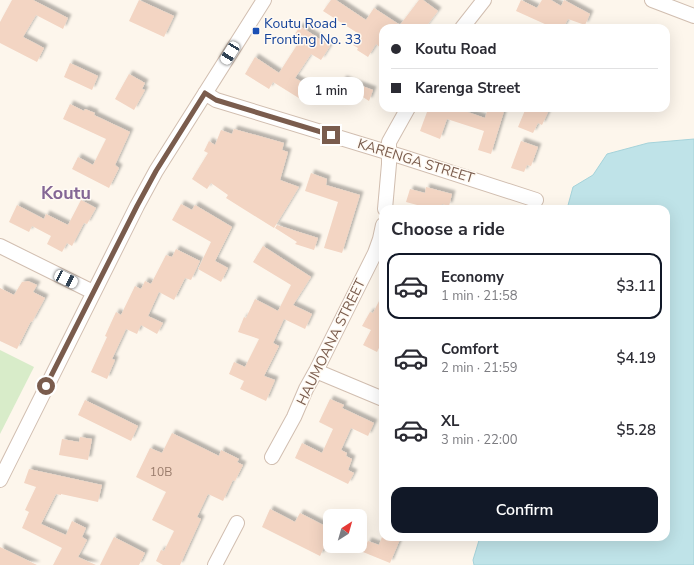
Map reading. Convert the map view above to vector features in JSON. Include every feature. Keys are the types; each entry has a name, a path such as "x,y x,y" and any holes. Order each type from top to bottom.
{"street":[{"path":"0,480 123,232 152,178 264,0"},
{"path":"465,24 484,0"},
{"path":"652,0 694,16"},
{"name":"KARENGA STREET","path":"205,93 216,100 536,200"},
{"path":"385,205 389,164 389,142 406,112"},
{"name":"HAUMOANA STREET","path":"272,456 294,417 306,389 375,253 379,242"},
{"path":"0,246 93,292"},
{"path":"316,371 379,397"},
{"path":"215,565 237,523"}],"green space":[{"path":"0,350 34,367 0,434"}],"water":[{"path":"694,139 694,565 474,565 473,560 479,541 670,541 670,205 568,205 573,187 593,175 607,154 648,143"}],"building":[{"path":"12,0 33,0 68,18 63,29 36,15 23,37 44,48 37,62 0,43 0,22"},
{"path":"139,0 174,16 164,37 129,21"},
{"path":"331,0 336,0 366,20 374,8 398,24 379,24 379,47 376,44 368,57 357,50 358,48 353,45 359,34 323,11"},
{"path":"419,0 423,0 438,11 428,24 401,24"},
{"path":"521,0 537,8 542,0 551,0 561,6 564,0 590,14 585,24 568,19 565,24 545,24 516,11"},
{"path":"300,26 330,46 321,60 311,54 295,78 318,91 310,105 273,82 269,89 245,74 255,57 279,73 297,45 291,41"},
{"path":"70,63 98,76 92,90 64,77"},
{"path":"129,74 145,83 142,89 145,90 134,110 115,99"},
{"path":"343,79 373,90 369,101 341,83"},
{"path":"70,104 84,111 85,109 95,113 94,115 130,132 115,165 119,168 109,188 72,169 78,157 93,165 106,139 63,119"},
{"path":"427,112 468,112 485,118 487,112 504,112 491,154 478,150 484,131 447,119 440,139 420,131"},
{"path":"524,112 548,112 542,125 538,123 533,133 518,127"},
{"path":"234,129 284,143 282,150 288,152 280,180 299,187 274,228 226,198 228,195 211,183 207,189 192,179 208,153 204,151 209,141 215,145 221,130 232,134"},
{"path":"521,141 538,147 531,166 527,165 524,172 511,168"},
{"path":"311,173 327,179 326,185 360,195 342,253 324,248 338,202 305,191"},
{"path":"426,187 452,194 449,205 417,205 406,202 410,189 425,193"},
{"path":"81,200 96,208 87,224 84,223 72,246 67,243 62,252 47,244 51,236 32,226 29,232 9,222 17,205 44,219 46,214 68,225"},
{"path":"181,204 192,210 195,205 232,227 215,261 228,268 221,282 198,269 211,242 172,220"},
{"path":"277,225 318,238 314,250 295,244 297,242 275,228"},
{"path":"263,246 311,277 293,305 312,314 305,329 284,319 273,343 279,346 264,376 275,380 266,401 240,389 244,381 229,374 234,362 245,367 259,339 238,332 244,317 246,318 255,299 278,311 291,285 253,262"},
{"path":"176,249 200,261 191,280 185,278 174,300 159,292 148,316 163,323 157,334 141,325 137,334 126,329 112,359 115,360 107,379 91,372 107,337 105,336 116,312 121,315 135,286 141,289 145,281 151,284 166,255 172,257"},
{"path":"28,281 37,285 33,292 45,298 32,322 31,321 17,349 0,341 0,288 14,295 22,282"},
{"path":"379,301 379,348 377,352 363,345 371,330 362,326 370,312 373,313"},
{"path":"330,399 344,405 342,408 374,423 368,436 351,428 341,450 347,453 346,456 352,459 348,470 354,473 348,484 295,458 302,443 322,453 333,429 319,422"},
{"path":"85,400 138,426 131,441 78,415"},
{"path":"172,433 219,456 221,450 239,459 237,462 243,465 235,481 233,480 223,501 208,494 197,517 201,519 180,565 163,565 156,561 161,550 164,551 174,531 152,520 166,492 136,477 150,448 162,453"},
{"path":"80,437 92,439 88,460 59,455 62,439 79,442"},
{"path":"29,469 102,485 98,502 56,494 41,524 66,535 72,521 86,528 82,537 87,540 78,557 96,565 53,565 62,548 22,528 29,512 25,510 36,487 24,483"},
{"path":"270,509 295,522 300,513 323,525 323,550 320,556 262,527"},
{"path":"114,537 145,553 139,565 100,565"},
{"path":"368,541 379,545 380,541 399,541 390,563 365,553 367,553"},
{"path":"0,547 37,565 0,565"}],"place":[{"name":"Koutu Road - Fronting No. 33","path":"256,31"}],"district":[{"name":"Koutu","path":"66,193"}],"route":[{"path":"46,386 137,206 156,171 205,93 216,100 331,135"}]}
